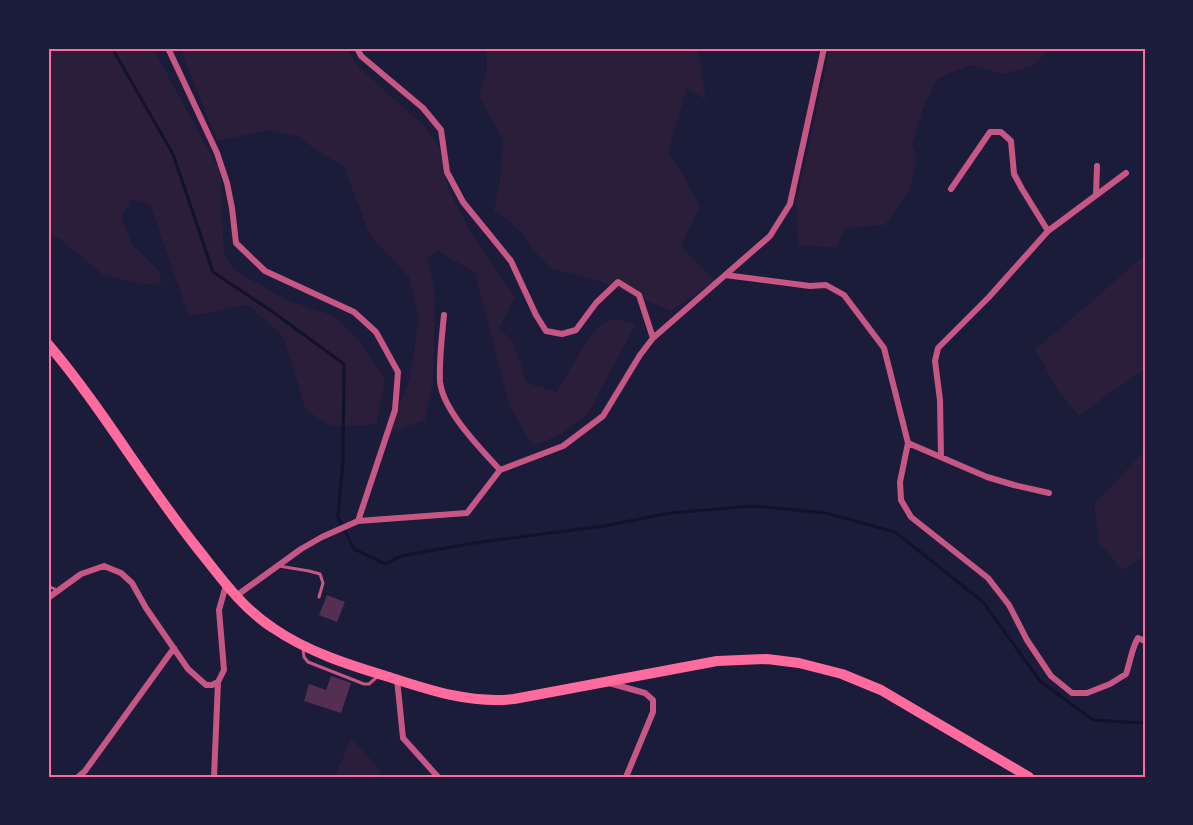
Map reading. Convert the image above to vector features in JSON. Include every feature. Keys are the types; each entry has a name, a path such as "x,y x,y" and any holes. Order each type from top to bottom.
{"main road":[{"path":"48,344 118,435 171,514 236,596 251,612 271,627 302,645 337,660 396,679 461,697 492,701 522,698 732,660 767,659 814,666 849,676 880,690 1029,777"}],"street":[{"path":"168,48 217,153 230,200 236,243 265,271 354,312 376,332 398,372 395,410 358,521"},
{"path":"357,48 361,56 423,108 441,130 447,172 464,202 511,261 546,331 562,334 576,330 596,303 618,282 639,295 653,338"},
{"path":"236,596 301,549 358,521 466,513 500,470 563,446 603,416 653,338 770,236 790,204 824,48"},
{"path":"951,189 990,132 1001,132 1011,141 1014,174 1048,231"},
{"path":"1096,195 1097,166"},
{"path":"941,457 940,400 935,361 938,348 989,297 1048,231 1126,173"},
{"path":"725,275 810,286 826,285 844,295 884,348 908,443 900,482 901,500 911,517 988,578 1009,605 1027,640 1052,676 1072,693 1088,693 1126,674 1133,645 1138,638 1145,641"},
{"path":"444,315 440,383 447,403 458,422 500,470"},
{"path":"908,443 987,477 1049,493"},
{"path":"48,598 81,574 104,566 120,573 132,583 146,608 188,669 206,685 212,686 218,682"},
{"path":"214,777 218,682 224,670 219,610 226,584"},
{"path":"78,777 85,771 174,648"},
{"path":"396,679 403,738 438,777"},
{"path":"603,682 645,693 653,700 653,712 626,777"}],"lane":[{"path":"277,566 320,574 323,583 320,597"},
{"path":"48,586 59,591"}],"shaded area":[{"path":"48,48 153,48 220,171 224,254 234,270 287,300 334,316 360,342 385,378 377,424 331,426 306,410 283,337 249,305 189,316 150,205 131,199 121,218 132,244 159,271 162,283 144,285 102,274 60,239 48,236"},
{"path":"180,48 346,48 359,67 425,127 440,148 448,189 471,233 515,297 499,328 513,341 527,383 557,392 600,326 613,320 636,324 587,415 560,435 533,446 510,407 475,273 438,251 428,258 435,296 433,380 425,420 389,433 410,378 419,318 409,277 369,234 344,166 296,136 269,130 217,141"},
{"path":"487,48 698,48 706,100 687,88 668,152 700,206 681,246 715,281 671,311 598,281 552,269 531,248 524,236 494,211 500,180 503,140 479,97 487,68"},
{"path":"830,48 1059,48 1049,50 1034,65 1004,74 970,65 937,79 923,109 912,145 917,160 909,191 885,225 845,228 837,248 799,245 797,231 797,201"},
{"path":"1145,255 1145,369 1079,415 1059,393 1035,349"},
{"path":"1145,453 1145,556 1122,570 1099,542 1094,504"},
{"path":"351,738 381,771 377,777 335,777"}],"building":[{"path":"327,595 345,602 337,622 319,615"},
{"path":"331,676 351,683 341,713 304,701 309,684 326,690"}],"waterway":[{"path":"112,48 173,154 213,272 344,364 343,460 338,517 354,549 385,564 401,556 474,543 604,526 670,513 753,506 826,513 895,532 983,602 1040,681 1093,720 1145,723"}]}
